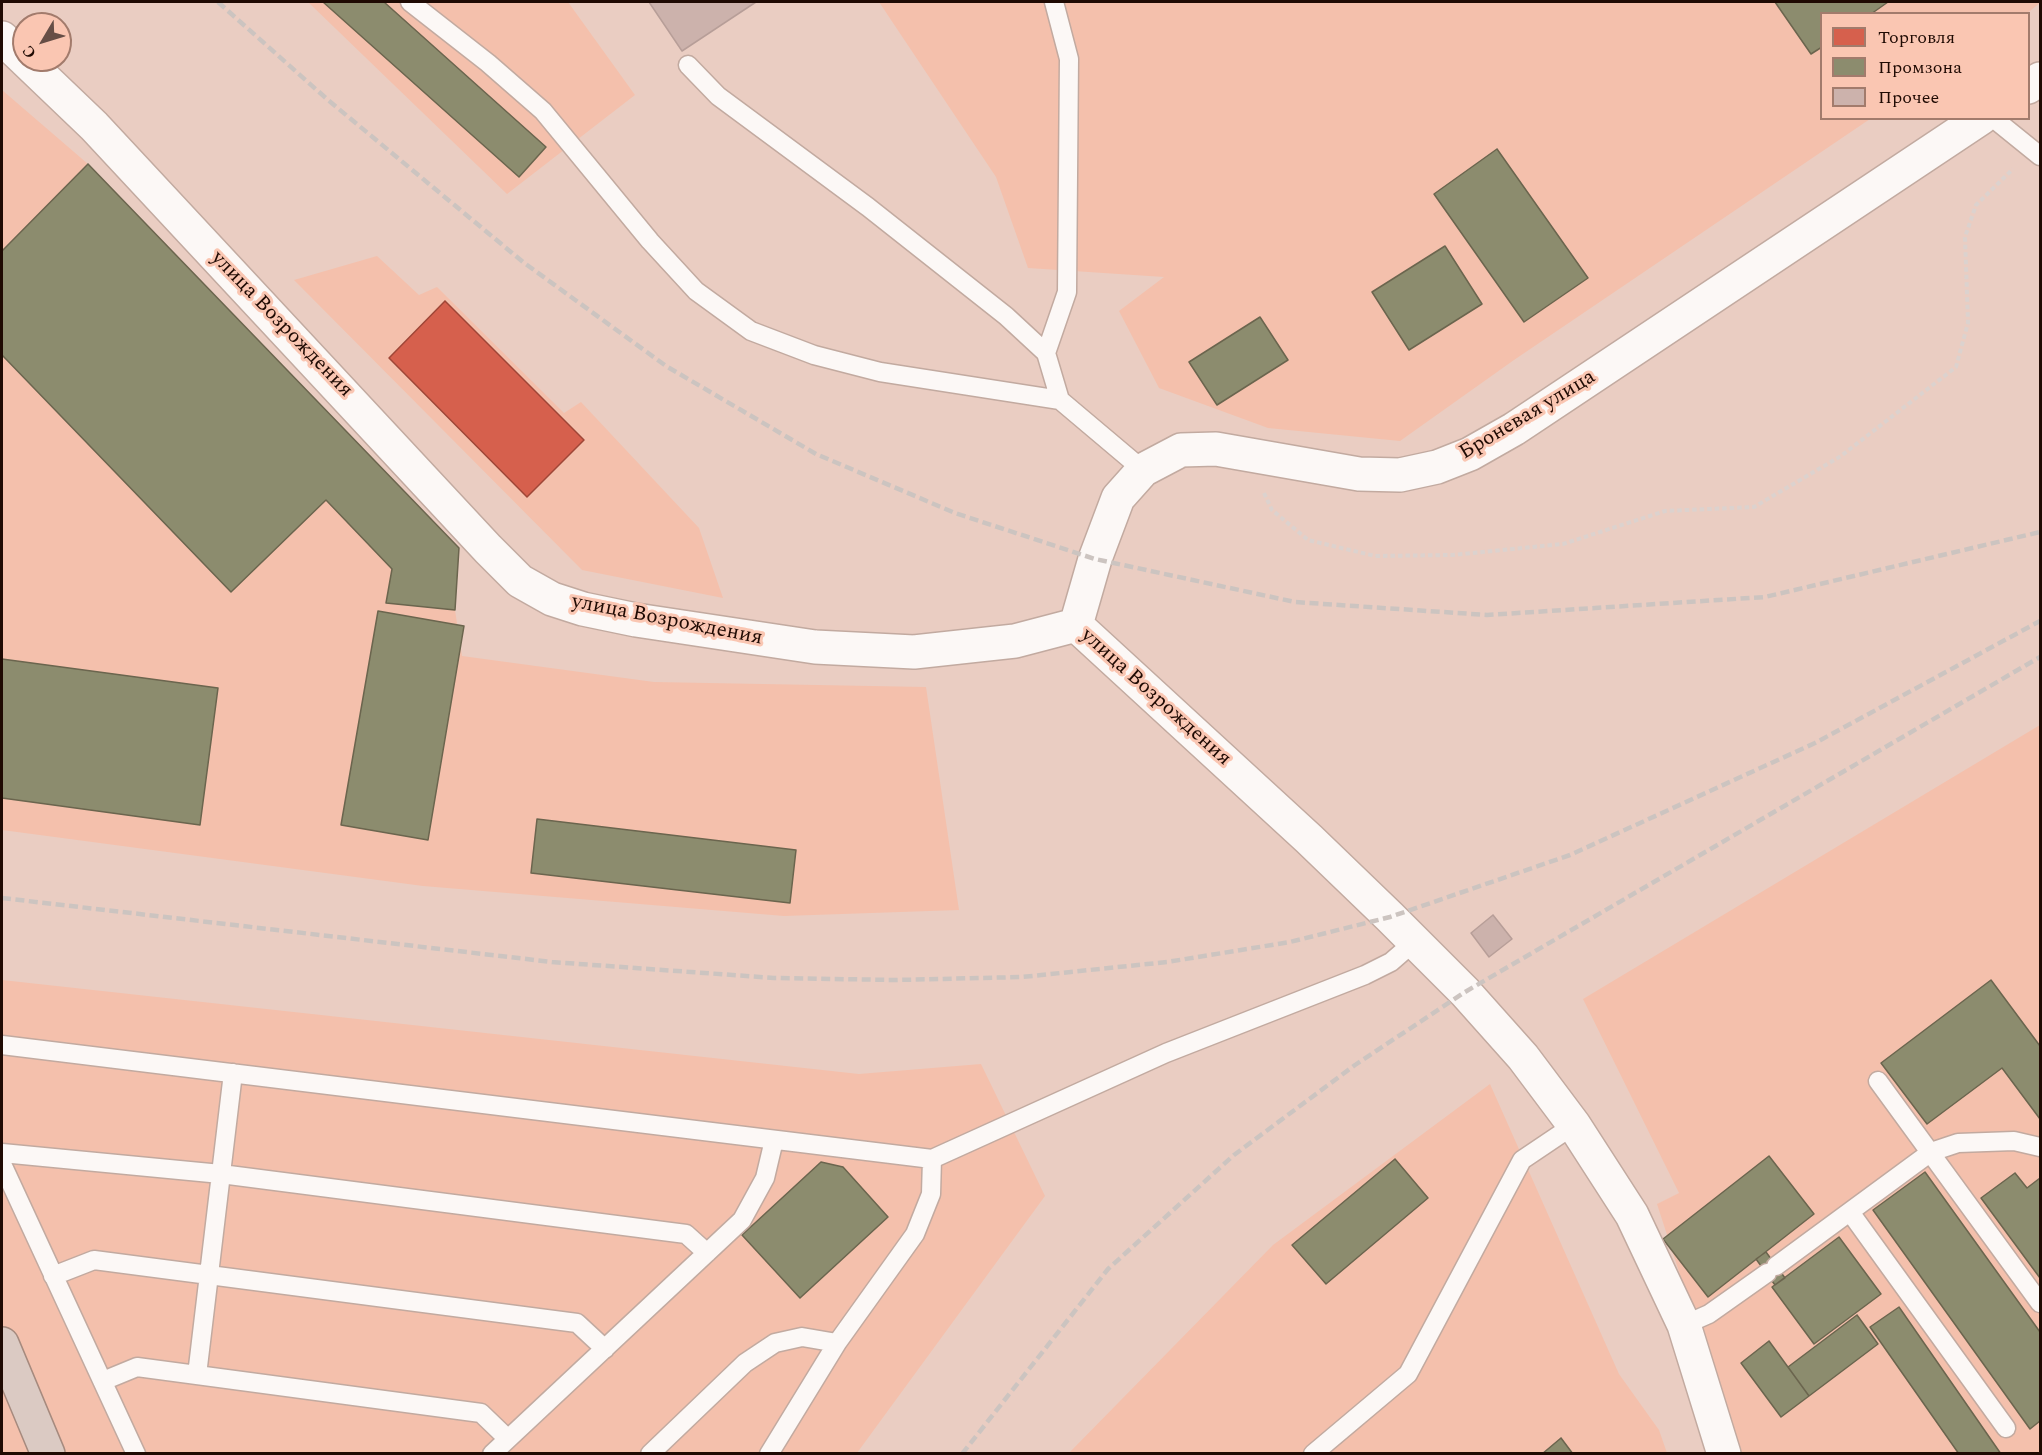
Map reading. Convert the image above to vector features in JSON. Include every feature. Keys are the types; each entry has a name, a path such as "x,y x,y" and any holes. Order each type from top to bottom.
{"highway":[{"path":"2,1344 48,1454"}],"street":[{"name":"улица Возрождения","path":"37,72 94,126 488,549 520,581 552,599 583,609 636,620 814,647 914,652 1015,641 1076,625 1309,838 1465,992 1523,1057 1574,1125 1632,1215 1684,1325 1724,1454"},
{"name":"Броневая улица","path":"1076,625 1095,559 1118,498 1143,470 1181,450 1216,449 1359,474 1400,475 1437,467 1470,454 1514,429 1978,120"}],"lane":[{"path":"1046,353 1068,291 1069,59 1054,2"},
{"path":"417,4 543,111 650,241 696,291 751,331 813,354 880,372 1060,400 1143,470"},
{"path":"688,65 718,96 877,214 1006,316 1046,353 1060,400"},
{"path":"1996,120 2037,153"},
{"path":"2,1045 932,1159 1166,1053 1365,975 1391,962 1414,942"},
{"path":"197,1375 233,1073"},
{"path":"1878,1081 2040,1303"},
{"path":"1313,1454 1408,1374 1521,1160 1574,1125"},
{"path":"492,1454 742,1220 765,1178 774,1140"},
{"path":"1684,1325 1709,1314 1931,1152 1958,1143 2014,1141 2040,1148"},
{"path":"2,1152 221,1174 686,1234 707,1253"},
{"path":"769,1454 837,1343 915,1234 931,1194 932,1159"},
{"path":"2,1164 136,1454"},
{"path":"1850,1212 2006,1428"},
{"path":"54,1276 94,1260 577,1323 604,1348"},
{"path":"650,1454 745,1363 775,1343 802,1337 837,1343"},
{"path":"103,1381 137,1367 481,1413 508,1439"}],"path":[{"path":"1244,454 1272,510 1308,540 1375,556 1452,555 1563,544 1665,511 1754,507 1840,456 1956,367 1968,323 1965,237 1976,205 2037,153"}],"shaded area":[{"path":"308,2 568,2 635,95 507,194"},
{"path":"879,2 2040,2 2029,12 1820,12 1820,120 1869,120 1514,360 1400,441 1268,428 1159,388 1119,311 1164,277 1028,268 996,177"},
{"path":"2,90 88,164 459,548 455,610 462,656 654,682 926,687 959,910 784,916 423,886 2,830"},
{"path":"377,256 419,295 437,287 564,413 581,402 699,528 723,598 582,570 294,280"},
{"path":"2040,725 2040,1453 1738,1453 1657,1204 1679,1193 1583,999"},
{"path":"2,980 859,1074 981,1064 1045,1196 857,1453 2,1454"},
{"path":"1490,1084 1619,1374 1659,1430 1667,1453 1068,1454 1273,1245"}],"building: Торговля":[{"path":"445,301 584,440 527,497 389,358"}],"building: Промзона":[{"path":"323,2 384,2 546,147 519,177"},
{"path":"1775,2 1888,2 1874,12 1820,12 1820,48 1811,54"},
{"path":"1497,149 1588,278 1524,322 1434,194"},
{"path":"88,164 459,548 455,610 386,603 392,569 326,500 231,592 2,355 2,251"},
{"path":"1445,246 1482,304 1409,350 1372,292"},
{"path":"1260,317 1288,360 1217,405 1189,362"},
{"path":"378,611 464,626 428,840 341,825"},
{"path":"2,659 218,688 200,825 2,798"},
{"path":"537,819 796,850 790,903 531,873"},
{"path":"1991,980 2040,1046 2040,1119 2002,1068 1927,1124 1881,1063"},
{"path":"1769,1156 1814,1214 1708,1297 1663,1239"},
{"path":"1395,1159 1428,1198 1326,1284 1292,1245"},
{"path":"821,1162 843,1167 888,1217 800,1298 742,1235"},
{"path":"1925,1172 2040,1332 2040,1421 2030,1429 1873,1210"},
{"path":"2015,1173 2027,1188 2040,1178 2040,1278 1981,1198"},
{"path":"1839,1237 1881,1294 1814,1344 1772,1287"},
{"path":"1766,1252 1785,1278 1775,1285 1756,1259"},
{"path":"1899,1307 2001,1454 1959,1454 1870,1327"},
{"path":"1857,1315 1878,1344 1809,1396 1788,1367"},
{"path":"1769,1341 1809,1396 1781,1417 1741,1363"},
{"path":"1561,1438 1573,1454 1542,1454"}],"building: Прочее":[{"path":"649,2 756,2 682,51"},
{"path":"1493,915 1512,939 1489,957 1471,933"}],"railway":[{"path":"218,2 328,100 523,262 666,366 816,454 955,513 1095,559 1295,602 1487,615 1765,597 2040,532"},
{"path":"2,898 552,962 774,978 896,980 1022,977 1167,962 1290,942 1390,917 1570,855 1815,743 2040,621"},
{"path":"962,1454 1108,1269 1234,1155 1355,1065 1465,992 2040,657"}]}
